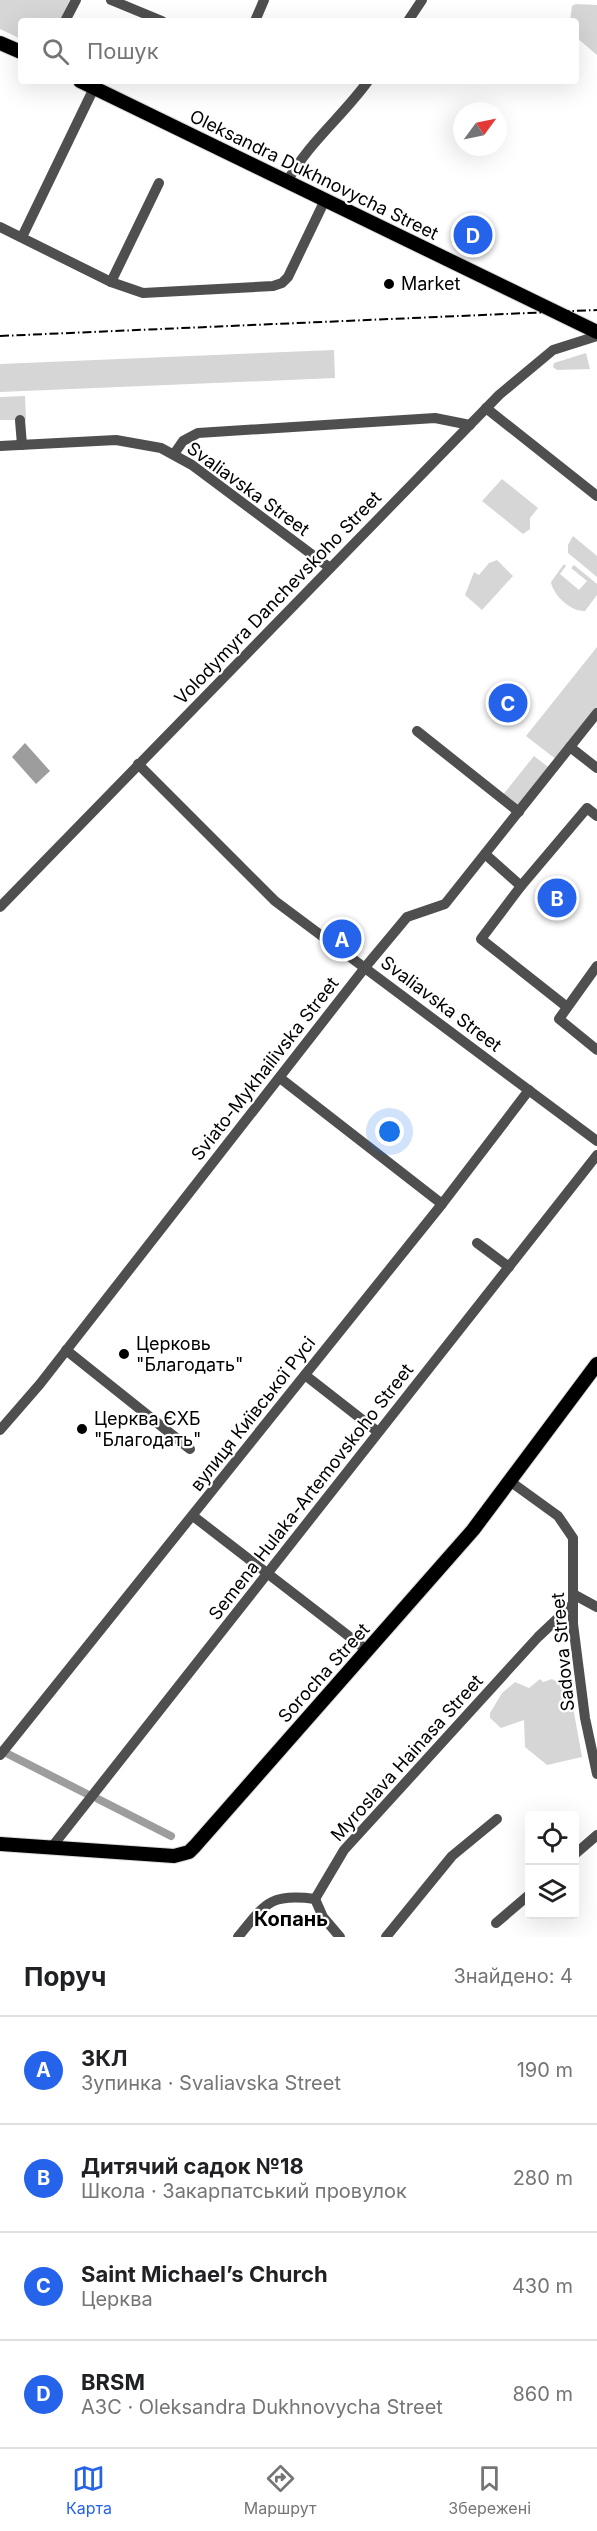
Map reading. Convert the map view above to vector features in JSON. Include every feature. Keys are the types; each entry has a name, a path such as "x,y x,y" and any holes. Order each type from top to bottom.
{"main road":[{"path":"0,43 18,51"},
{"name":"Oleksandra Dukhnovycha Street","path":"86,84 597,334"},
{"name":"Sorocha Street","path":"0,1844 174,1856 189,1851 473,1530 597,1364"}],"street":[{"path":"67,18 76,0"},
{"path":"111,0 155,18"},
{"path":"256,18 264,0"},
{"path":"410,18 422,0"},
{"path":"287,182 316,140 349,106 366,84"},
{"path":"22,237 93,88"},
{"path":"111,282 159,183"},
{"path":"0,226 131,290 151,293 273,286 282,283 288,277 325,200"},
{"name":"Volodymyra Danchevskoho Street","path":"0,907 520,375 553,350 597,334"},
{"path":"486,408 597,496"},
{"path":"174,454 183,441 198,433 435,418 470,425"},
{"path":"20,420 22,445"},
{"name":"Svaliavska Street","path":"0,446 131,441 160,448 174,454 330,568"},
{"name":"Sviato-Mykhailivska Street","path":"0,1430 66,1350 364,968 407,918 445,904 597,713"},
{"path":"417,731 519,812"},
{"path":"570,747 597,768"},
{"name":"Svaliavska Street","path":"138,764 275,901 597,1141"},
{"path":"567,1007 481,939 521,886 587,808 597,816"},
{"path":"485,854 521,886"},
{"path":"597,966 558,1019 597,1050"},
{"path":"280,1078 442,1204"},
{"name":"вулиця Київської Русі","path":"0,1755 442,1204 529,1090"},
{"name":"Semena Hulaka-Artemovskoho Street","path":"51,1848 597,1155"},
{"path":"477,1243 509,1267"},
{"path":"66,1350 190,1449"},
{"path":"305,1375 378,1432"},
{"name":"Sadova Street","path":"511,1482 558,1516 573,1538 573,1599 585,1718 597,1774"},
{"path":"193,1516 368,1651"},
{"path":"573,1599 597,1607"},
{"name":"Myroslava Hainasa Street","path":"315,1899 344,1850 573,1599"},
{"path":"386,1937 452,1856 497,1818"},
{"path":"579,1851 597,1835"},
{"path":"238,1937 264,1905 287,1896 315,1899 323,1917 340,1937"},
{"path":"496,1923 525,1898"}],"shaded area":[{"path":"0,0 70,0 61,18 18,18 18,38 0,29"},
{"path":"576,4 597,5 597,55 579,40 579,18 570,18 572,6"},
{"path":"334,350 335,378 0,392 0,364"},
{"path":"586,353 590,369 557,370 553,367 554,363"},
{"path":"25,396 26,420 0,420 0,397"},
{"path":"502,479 538,508 530,518 530,529 523,534 482,501"},
{"path":"573,536 597,556 597,577 568,553 568,545"},
{"path":"497,560 513,576 482,610 465,595 474,572 479,575 489,563"},
{"path":"564,564 566,566 560,574 579,590 587,581 571,568 574,565 597,584 597,595 585,611 569,606 552,587 551,582"},
{"path":"597,647 597,709 557,760 526,736"},
{"path":"25,743 50,771 36,784 12,757"},
{"path":"534,756 551,769 519,809 502,796"},
{"path":"564,1676 571,1678 568,1687 573,1694 561,1707 573,1707 582,1757 547,1765 525,1747 524,1720 501,1728 490,1718 490,1713 502,1693 515,1682 529,1688 540,1679 543,1682 552,1679 555,1681"}],"waterway":[{"path":"8,1754 87,1794"},
{"path":"98,1799 171,1836"}],"railway":[{"path":"0,336 597,310"}],"place":[{"name":"BRSM","path":"473,235"},
{"name":"Market","path":"389,284"},
{"name":"Saint Michael’s Church","path":"508,703"},
{"name":"Дитячий садок №18","path":"557,898"},
{"name":"ЗКЛ","path":"342,939"},
{"name":"Церковь \"Благодать\"","path":"124,1354"},
{"name":"Церква ЄХБ \"Благодать\"","path":"82,1429"}],"district":[{"name":"Копань","path":"291,1919"}]}
